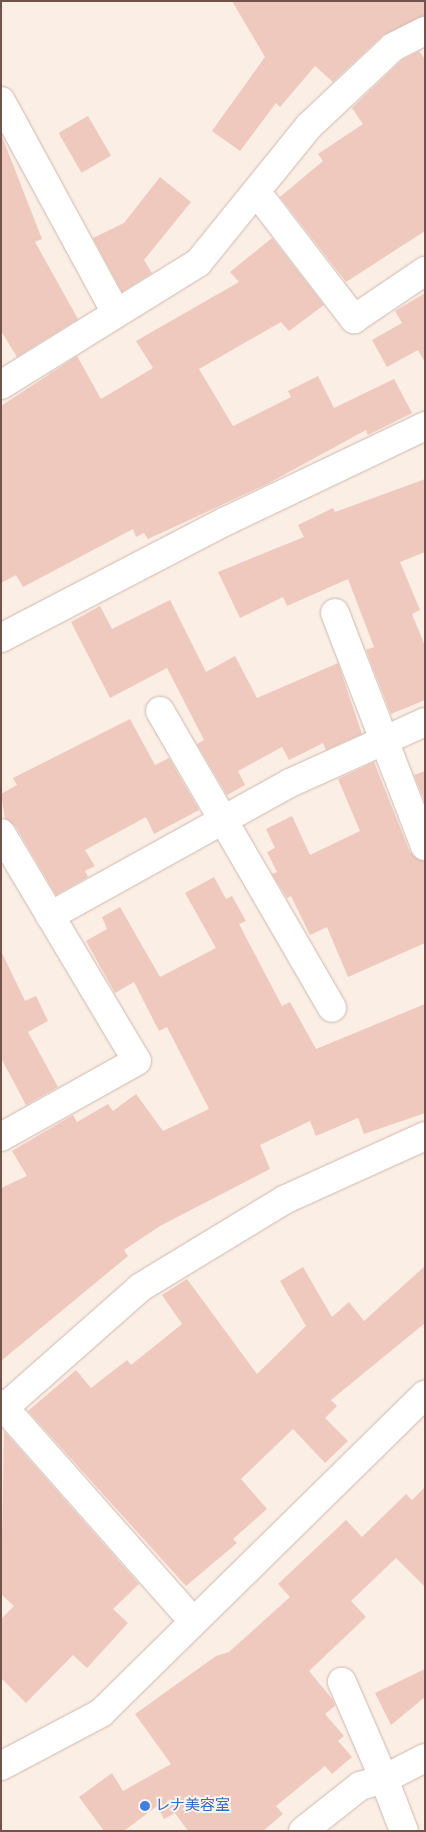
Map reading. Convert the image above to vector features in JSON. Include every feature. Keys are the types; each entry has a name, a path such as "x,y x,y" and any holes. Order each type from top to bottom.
{"street":[{"path":"1,385 198,263 258,194 309,126 353,82 393,47 425,32"},
{"path":"4,111 116,313"},
{"path":"258,194 354,319 425,272"},
{"path":"1,638 226,521 425,426"},
{"path":"335,613 381,740 425,846"},
{"path":"160,711 220,820 332,1008"},
{"path":"50,916 220,820 381,740 425,722"},
{"path":"1,833 138,1060 1,1137"},
{"path":"192,1620 3,1405 141,1287 284,1200 425,1136"},
{"path":"1,1766 101,1713 192,1620 425,1395"},
{"path":"342,1682 384,1779 404,1831"},
{"path":"304,1831 360,1786 384,1779 425,1758"}],"building":[{"path":"232,1 425,1 425,16 383,35 333,82 315,66 280,107 276,103 240,151 212,131 265,57"},
{"path":"419,51 425,59 425,231 346,282 280,197 323,161 318,154 363,124 352,108 402,60"},
{"path":"88,116 111,156 82,173 59,133"},
{"path":"1,134 42,239 35,242 78,319 17,357 1,331"},
{"path":"160,177 191,202 144,260 152,273 122,292 93,238 124,223"},
{"path":"272,238 324,305 289,331 281,322 199,369 233,426 291,397 288,391 318,376 334,408 394,379 412,413 368,435 366,430 267,484 148,539 144,533 136,537 133,529 23,587 16,575 1,583 1,406 77,356 101,399 153,368 136,341 239,282 230,272"},
{"path":"425,293 425,362 418,350 387,367 372,340 402,323 395,311"},
{"path":"425,479 425,552 400,562 420,610 412,614 425,646 425,700 391,714 366,650 374,647 348,579 287,606 283,597 240,618 218,572 304,537 298,525 333,508 335,512"},
{"path":"170,600 206,672 235,656 257,698 338,663 362,734 326,750 323,743 289,760 282,747 238,771 245,785 227,795 197,744 204,740 167,668 110,698 71,622 100,606 112,629"},
{"path":"130,719 155,765 169,758 199,810 154,834 146,817 85,850 95,866 85,871 88,877 56,895 16,827 5,818 1,794 17,785 13,778"},
{"path":"374,762 410,852 425,861 425,943 348,977 327,927 310,935 291,896 287,898 272,874 277,872 267,852 275,848 266,829 292,816 310,855 360,831 338,779"},
{"path":"425,771 425,802 414,775"},
{"path":"214,877 226,899 232,896 246,921 239,924 282,1006 290,1002 316,1049 425,1004 425,1113 364,1134 358,1118 316,1136 310,1121 260,1145 270,1169 160,1226 124,1250 128,1256 1,1361 1,1188 27,1176 12,1151 73,1115 77,1122 108,1104 113,1111 136,1094 163,1131 209,1109 167,1027 159,1031 134,982 115,993 86,941 107,929 102,917 120,907 160,977 216,948 185,893"},
{"path":"1,951 25,1001 36,996 48,1021 28,1032 58,1087 26,1105 1,1058"},
{"path":"425,1266 425,1323 331,1400 337,1406 325,1418 348,1441 325,1463 293,1429 241,1479 267,1509 233,1539 237,1543 186,1586 28,1411 76,1370 91,1388 127,1360 131,1365 182,1324 162,1295 187,1279 257,1374 306,1326 280,1281 303,1267 332,1317 349,1302 364,1321"},
{"path":"4,1431 139,1584 113,1609 128,1623 87,1668 73,1655 26,1703 1,1678 1,1619 14,1606 1,1594"},
{"path":"425,1487 425,1587 396,1558 351,1601 366,1617 309,1671 333,1700 335,1706 325,1714 344,1736 338,1741 352,1757 332,1774 325,1766 276,1806 283,1814 263,1831 188,1831 175,1813 164,1819 157,1806 124,1831 104,1831 79,1797 112,1773 123,1791 171,1764 135,1714 216,1656 229,1652 290,1597 278,1584 346,1520 362,1537 406,1494 412,1500"},
{"path":"425,1669 425,1697 391,1725 375,1693"}],"place":[{"name":"レナ美容室","path":"145,1806"}]}
